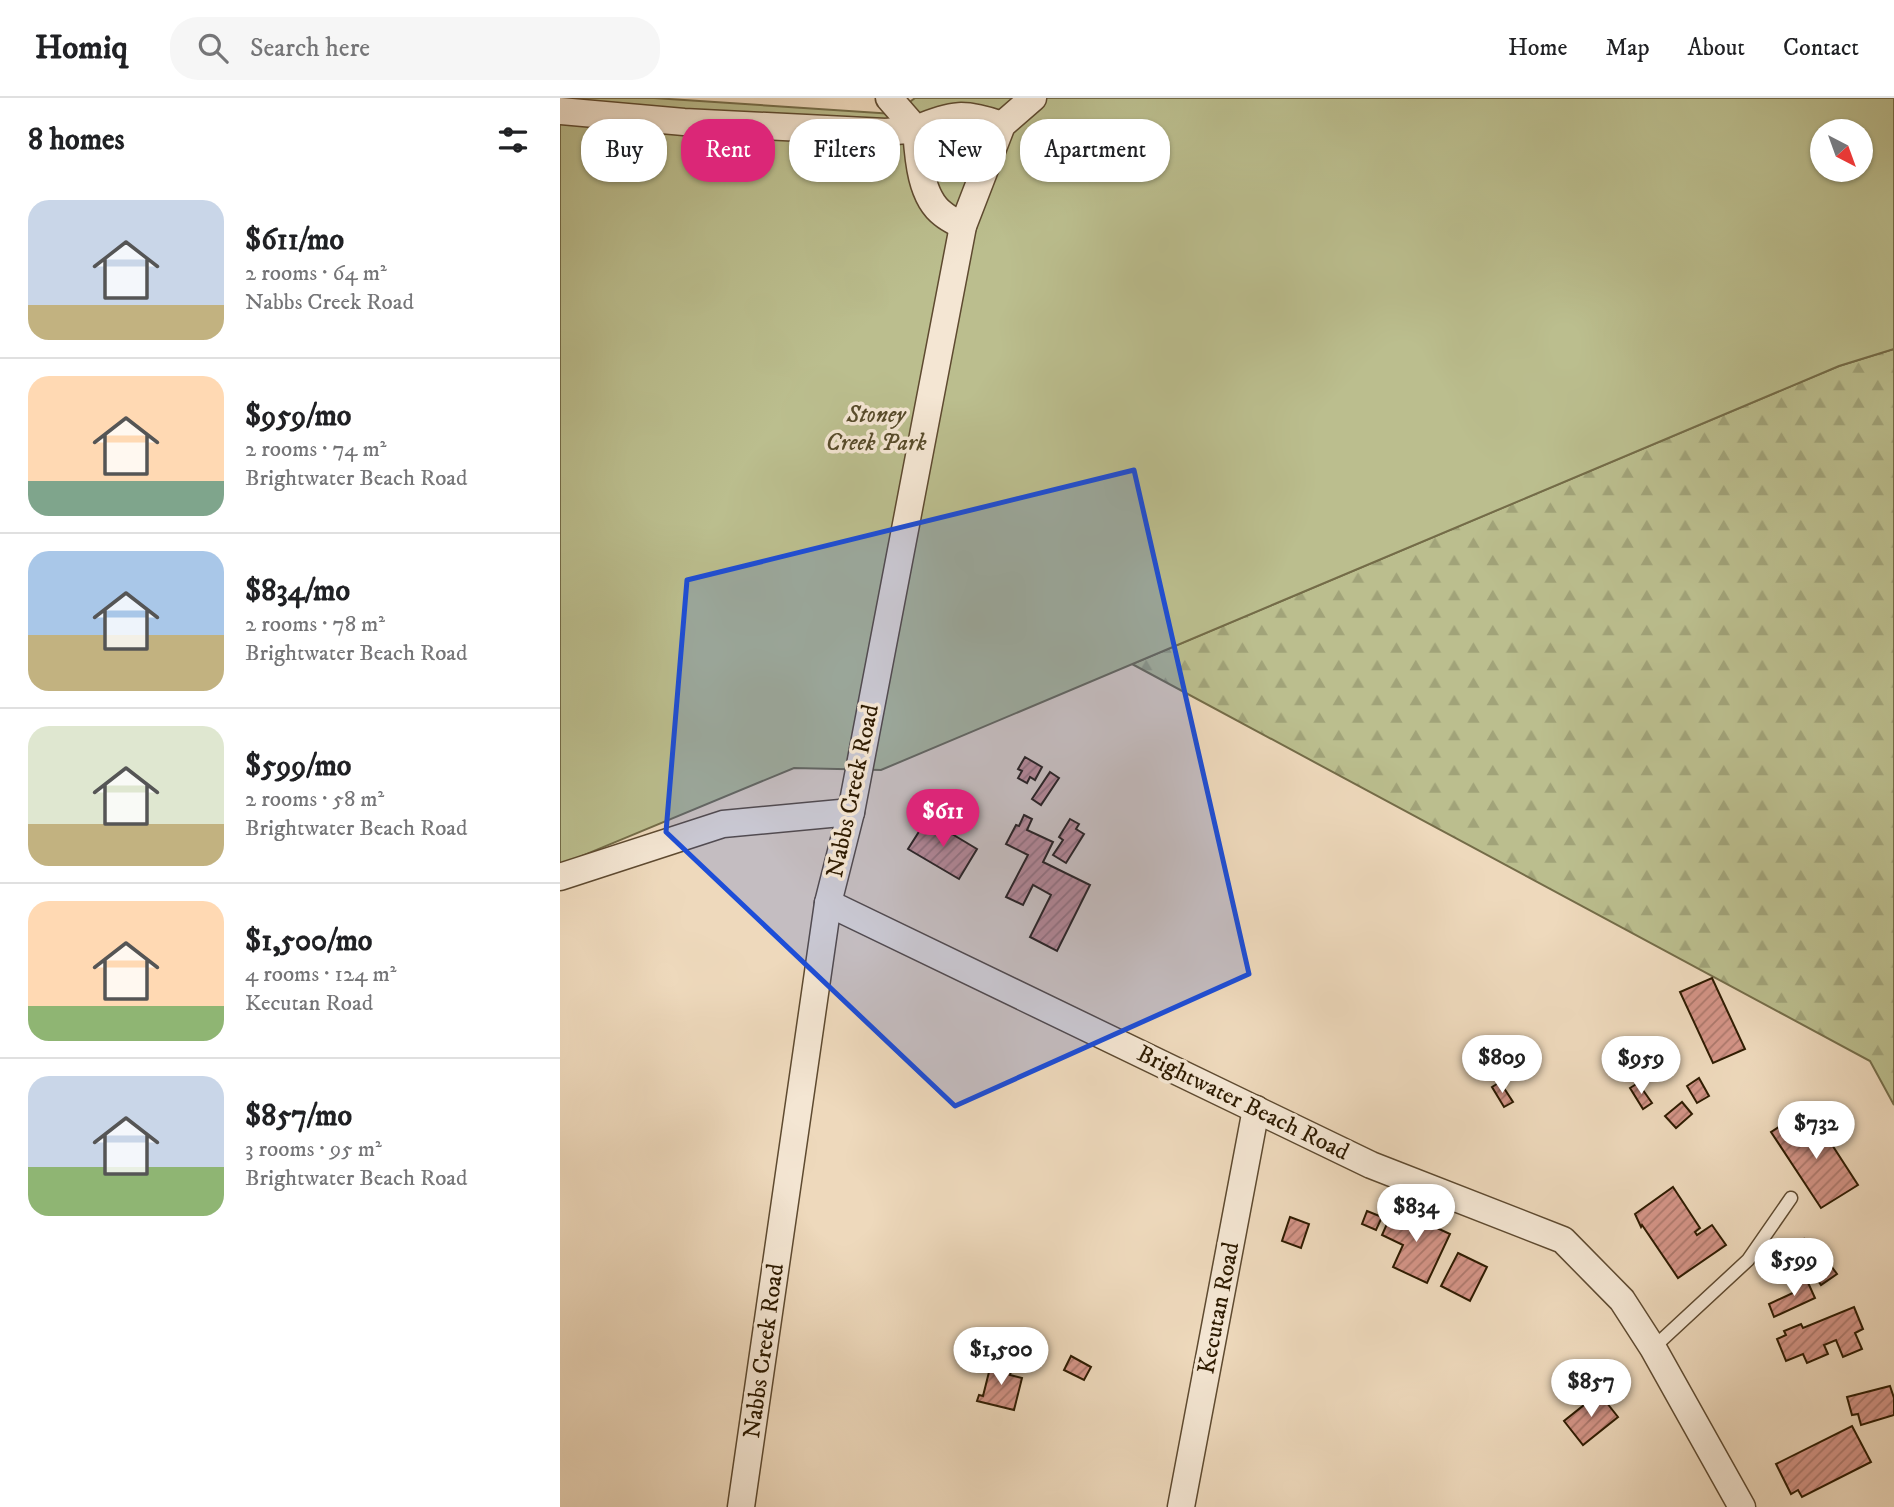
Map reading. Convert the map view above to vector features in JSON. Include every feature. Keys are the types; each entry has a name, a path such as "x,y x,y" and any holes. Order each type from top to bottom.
{"street":[{"path":"888,98 914,128"},
{"name":"Nabbs Creek Road","path":"1006,122 1033,98"},
{"path":"560,111 684,122 886,132 914,130"},
{"path":"939,119 977,116 985,119"},
{"path":"924,182 940,213 962,226"},
{"name":"Nabbs Creek Road","path":"741,1507 828,903 851,812 962,226 979,182"},
{"path":"560,877 723,824 851,812"},
{"name":"Brightwater Beach Road","path":"828,903 1371,1165 1563,1240 1622,1300 1653,1348 1742,1507"},
{"name":"Kecutan Road","path":"1181,1507 1256,1109"}],"lane":[{"path":"1653,1348 1748,1260 1791,1198"}],"highlighted area":[{"path":"1134,470 1249,974 955,1106 666,832 687,580"}],"green space":[{"name":"Stoney Creek Park","path":"560,98 654,98 894,114 915,98 1894,98 1894,349 1839,366 881,770 794,768 560,865"},
{"path":"1894,349 1894,1105 1870,1061 1132,664 1839,366"}],"building":[{"path":"1025,757 1042,767 1035,780 1030,777 1027,783 1018,778 1022,771 1018,769"},
{"path":"1050,772 1059,778 1041,805 1032,799"},
{"path":"1024,815 1032,819 1027,830 1053,842 1043,862 1090,885 1057,951 1030,937 1051,895 1033,885 1023,905 1006,897 1028,855 1006,844"},
{"path":"927,819 977,849 959,879 908,849"},
{"path":"1070,819 1079,824 1076,829 1084,834 1066,863 1053,855 1063,840 1059,837"},
{"path":"1712,978 1745,1049 1713,1063 1680,992"},
{"path":"1699,1078 1709,1096 1697,1103 1687,1086"},
{"path":"1500,1082 1513,1102 1504,1107 1492,1087"},
{"path":"1638,1083 1652,1103 1643,1109 1630,1088"},
{"path":"1682,1102 1692,1114 1676,1128 1665,1116"},
{"path":"1814,1117 1858,1185 1821,1208 1771,1132 1785,1123 1791,1132"},
{"path":"1673,1187 1700,1228 1695,1232 1697,1235 1712,1225 1726,1245 1678,1278 1642,1225 1641,1227 1635,1214"},
{"path":"1394,1208 1450,1234 1427,1283 1393,1267 1403,1245 1382,1235"},
{"path":"1367,1211 1382,1217 1376,1230 1362,1224"},
{"path":"1290,1217 1309,1224 1301,1248 1282,1241"},
{"path":"1804,1239 1817,1263 1792,1278 1778,1254"},
{"path":"1458,1253 1487,1267 1470,1301 1441,1286"},
{"path":"1826,1259 1837,1274 1821,1285 1811,1270"},
{"path":"1805,1276 1815,1298 1774,1317 1769,1304 1795,1292 1791,1282"},
{"path":"1854,1307 1863,1329 1855,1333 1862,1349 1843,1357 1836,1340 1824,1345 1828,1354 1807,1363 1803,1354 1786,1361 1777,1339 1786,1335 1784,1331 1801,1324 1803,1328"},
{"path":"1071,1356 1091,1367 1084,1380 1064,1370"},
{"path":"992,1360 1013,1366 1010,1375 1022,1378 1014,1410 977,1401 979,1395 983,1396"},
{"path":"1890,1386 1894,1398 1894,1415 1861,1425 1858,1414 1852,1415 1847,1397"},
{"path":"1599,1393 1618,1417 1583,1445 1564,1421"},
{"path":"1852,1426 1871,1462 1802,1497 1798,1490 1791,1494 1776,1464"}]}
